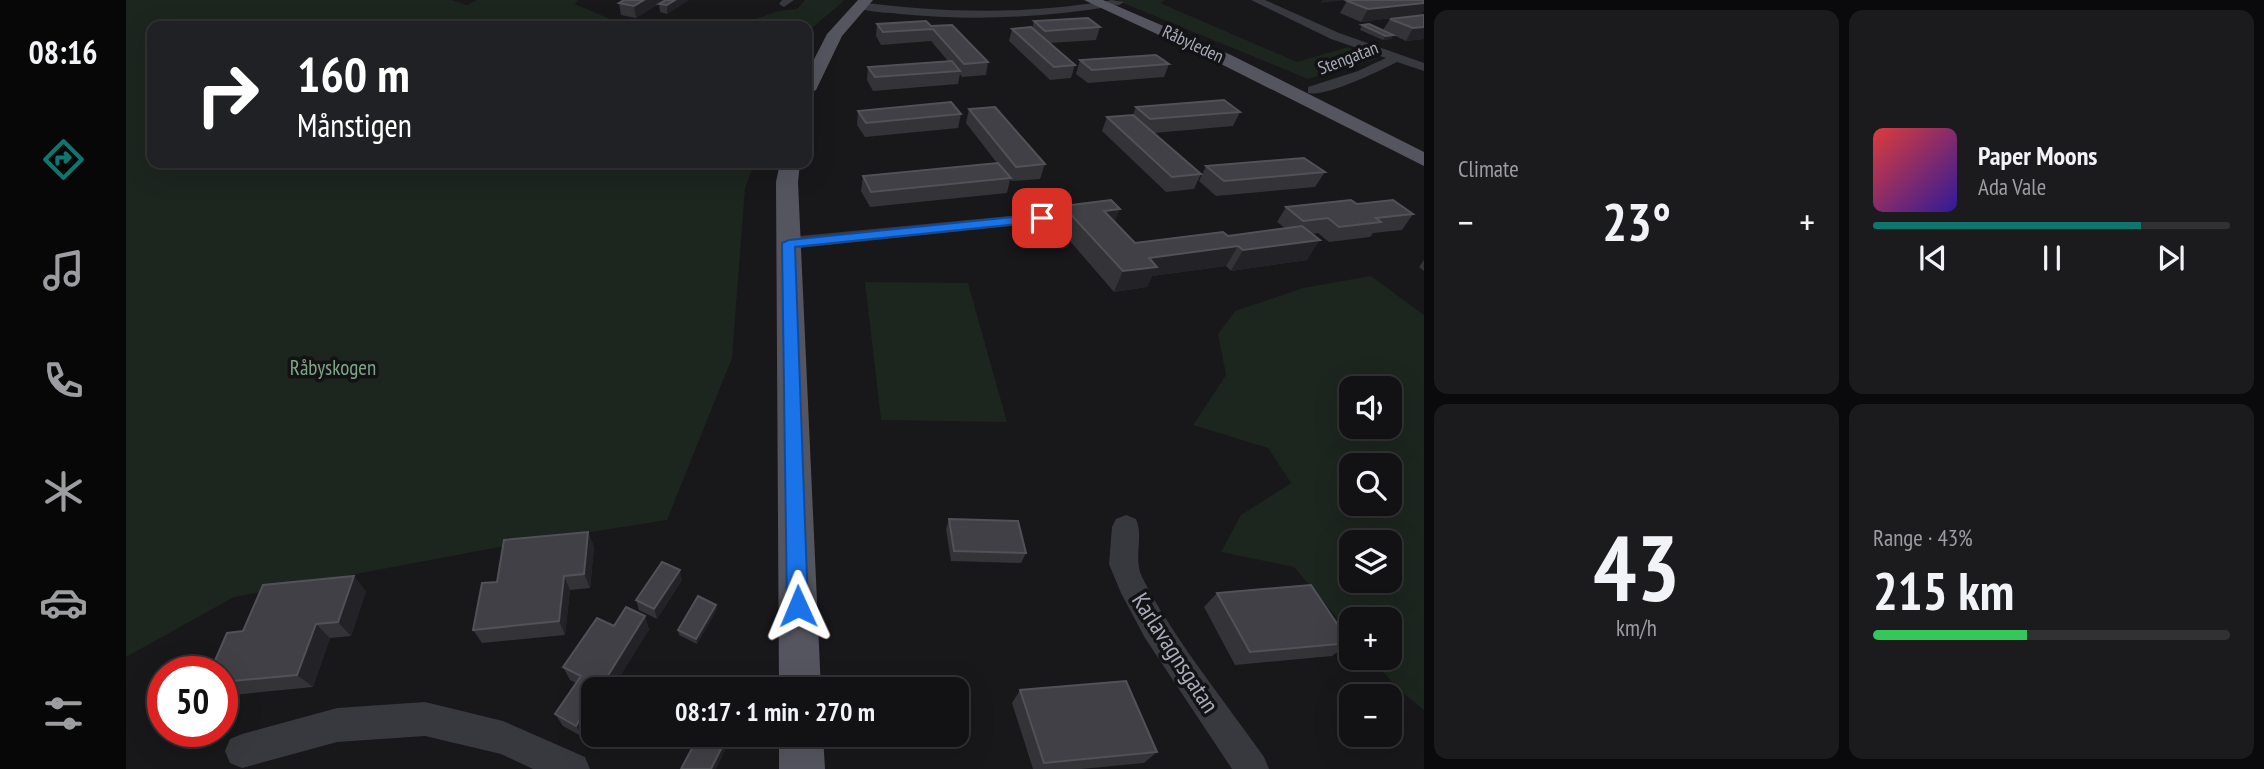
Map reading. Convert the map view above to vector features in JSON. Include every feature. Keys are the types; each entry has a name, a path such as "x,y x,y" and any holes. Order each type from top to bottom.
{"main road":[{"name":"Råbyleden","path":"1107,2 1176,36 1424,147"},
{"path":"812,80 829,48 868,3"},
{"name":"Råbyleden","path":"1303,91 1424,160"},
{"path":"789,168 787,182 800,677"},
{"path":"801,747 802,769"}],"street":[{"path":"973,0 984,16"},
{"path":"1256,0 1299,22 1424,67"},
{"path":"868,3 984,16 1049,13 1107,2"},
{"name":"Stengatan","path":"1303,91 1355,77 1395,58"},
{"path":"789,243 1042,218"},
{"name":"Karlavagnsgatan","path":"1126,527 1124,564 1131,584 1156,628 1252,769"},
{"path":"242,751 337,724 425,719 503,738 573,769"}],"green space":[{"name":"Råbyskogen","path":"126,0 452,0 467,5 477,0 578,0 575,4 615,21 147,21 147,168 752,168 745,189 732,358 667,520 515,544 234,597 126,657"},
{"name":"Råbyskogen","path":"805,0 845,0 812,28 812,21 750,21 778,11 797,9"},
{"path":"1116,0 1166,0 1160,3 1297,62 1348,47 1377,59 1308,79"},
{"name":"Råbyskogen","path":"684,19 707,21 664,21"},
{"path":"1371,276 1424,315 1424,710 1402,692 1402,684 1394,684 1382,670 1402,670 1402,607 1339,607 1339,620 1294,567 1221,552 1241,515 1291,483 1268,448 1193,425 1226,375 1218,334 1235,311 1303,288"},
{"path":"865,282 968,283 1007,422 881,420"}],"building":[{"path":"624,0 644,0 634,6 619,3"},
{"path":"666,0 675,0 667,5 659,4"},
{"path":"1424,0 1424,3 1368,9 1347,1"},
{"path":"1424,15 1424,27 1413,28 1390,19"},
{"path":"1088,18 1100,27 1045,31 1034,21"},
{"path":"926,21 931,26 952,25 988,62 964,64 933,29 883,32 877,24"},
{"path":"1369,24 1393,35 1386,36 1362,25"},
{"path":"1031,27 1075,65 1054,67 1012,29"},
{"path":"1156,55 1169,64 1092,70 1080,60"},
{"path":"952,61 960,71 875,77 868,67"},
{"path":"1224,100 1240,112 1150,119 1136,107"},
{"path":"951,102 961,114 866,123 858,111"},
{"path":"995,107 1045,164 1016,167 969,109"},
{"path":"1133,115 1201,174 1172,177 1107,117"},
{"path":"1304,158 1325,172 1224,181 1206,166"},
{"path":"998,163 1011,178 871,192 863,176"},
{"path":"1111,200 1120,209 1104,211 1135,243 1223,232 1228,236 1302,226 1320,240 1243,250 1238,246 1149,258 1157,267 1123,271 1063,206"},
{"path":"1351,200 1357,204 1393,200 1413,214 1376,218 1381,222 1339,227 1328,218 1303,221 1286,207"},
{"path":"949,519 1018,521 1026,553 954,551"},
{"path":"588,532 584,574 564,576 559,621 473,630 482,583 497,582 504,540"},
{"path":"662,562 680,570 654,609 636,600"},
{"path":"354,576 338,622 316,624 297,675 238,681 238,656 217,656 227,633 243,631 263,585"},
{"path":"1311,585 1339,627 1339,644 1250,652 1217,593"},
{"path":"698,596 716,605 696,639 678,630"},
{"path":"626,607 645,616 607,677 581,677 581,718 576,726 555,714 581,676 563,667 597,618 614,626"},
{"path":"1126,681 1157,752 1044,763 1020,690"},
{"path":"693,747 722,747 711,769 681,769"}],"route":[{"path":"798,606 789,243 1042,218"}]}
